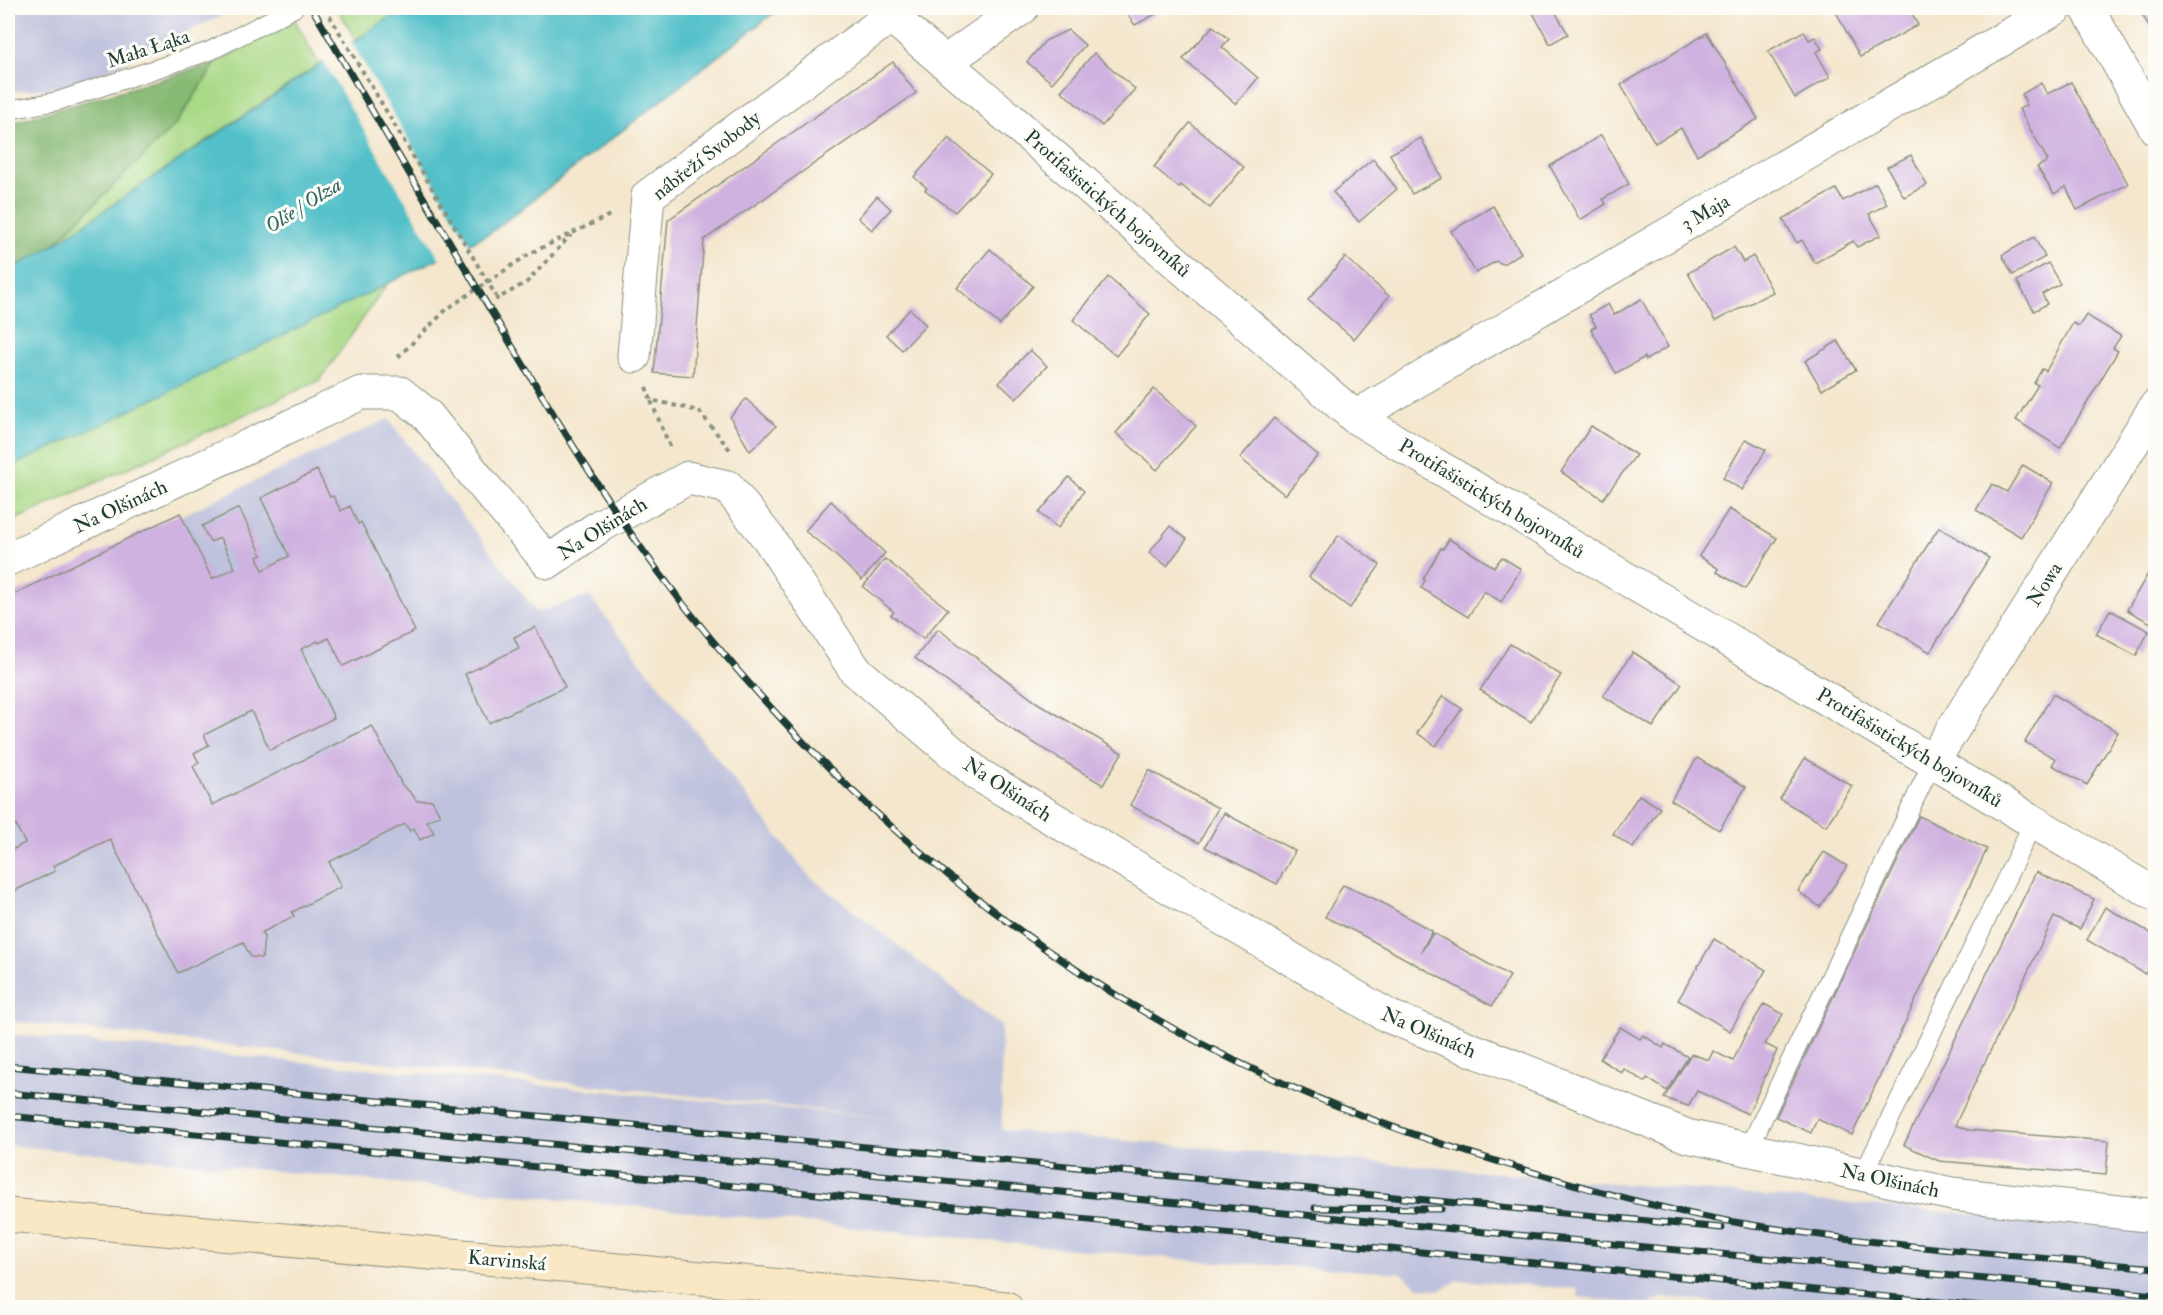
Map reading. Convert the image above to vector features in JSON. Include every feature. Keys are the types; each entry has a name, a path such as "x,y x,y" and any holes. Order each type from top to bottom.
{"main road":[{"name":"Karvinská","path":"8,1215 640,1272 1006,1308"}],"street":[{"path":"945,62 1022,8"},
{"name":"3 Maja","path":"1354,417 2056,8"},
{"path":"2087,8 2156,129"},
{"name":"Protifašistických bojovníků","path":"891,16 1354,417 2156,895"},
{"name":"nábřeží Svobody","path":"634,356 648,196 891,16"},
{"name":"Na Olšinách","path":"8,559 361,393 400,393 428,415 548,562 600,526 688,478 728,487 769,538 855,670 980,775 1388,1016 1687,1136 1952,1194 2156,1216"},
{"name":"Nowa","path":"1933,761 2156,406"}],"lane":[{"name":"Mała Łąka","path":"8,110 58,101 210,51 294,8"},
{"path":"1748,1150 1933,761"},
{"path":"1863,1175 2034,821"}],"path":[{"path":"325,8 497,299 527,282 573,232"},
{"path":"361,393 447,309 531,253 648,196"},
{"path":"634,356 667,442 688,478"},
{"path":"651,400 699,411 733,454"}],"shaded area":[{"path":"8,8 228,8 231,11 74,86 8,92"},
{"path":"388,419 537,612 589,596 809,876 1001,1026 1002,1130 2155,1230 2155,1307 1764,1308 1663,1297 1648,1305 1578,1297 1578,1289 1458,1280 1441,1290 1418,1287 1401,1273 1201,1261 8,1145 8,1034 918,1121 8,1021 8,597"}],"green space":[{"path":"337,8 403,8 356,40"},
{"path":"294,19 319,64 52,246 176,124 216,63"},
{"path":"216,63 176,124 52,246 8,271 8,124"},
{"path":"387,284 320,380 8,523 8,468"}],"water":[{"name":"Olše / Olza","path":"403,8 780,8 490,233 113,419 8,468 8,271 52,246"}],"pier":[{"path":"350,40 471,246 441,261 322,59"}],"building":[{"path":"1123,8 1167,8 1135,25"},
{"path":"1539,8 1553,8 1568,34 1550,44 1532,11"},
{"path":"1834,8 1909,8 1918,25 1860,57"},
{"path":"2156,8 2156,38 2142,14"},
{"path":"1213,26 1229,39 1222,47 1258,78 1236,104 1183,59"},
{"path":"1068,30 1085,45 1052,83 1027,62 1045,41"},
{"path":"1804,31 1809,40 1815,37 1822,49 1816,52 1830,77 1795,98 1768,51"},
{"path":"1707,33 1758,119 1697,155 1681,128 1655,143 1621,85"},
{"path":"1094,53 1135,89 1102,126 1061,91"},
{"path":"893,62 916,93 704,240 693,376 654,373 668,220"},
{"path":"2071,82 2128,184 2077,210 2066,187 2054,194 2037,167 2048,161 2019,109 2027,105 2022,94 2041,83 2047,94"},
{"path":"1190,123 1244,167 1210,208 1181,185 1179,188 1154,167"},
{"path":"1601,135 1629,184 1603,199 1606,204 1580,220 1550,166"},
{"path":"949,138 991,174 955,212 925,190 927,188 914,177"},
{"path":"1421,138 1442,178 1412,194 1390,154"},
{"path":"1911,155 1927,185 1904,197 1887,167"},
{"path":"1373,159 1397,189 1359,222 1333,192"},
{"path":"1876,183 1887,204 1869,214 1881,235 1857,247 1853,241 1815,263 1802,240 1797,243 1783,219 1836,189 1843,201"},
{"path":"877,196 891,209 872,230 858,218"},
{"path":"1493,206 1521,253 1503,264 1496,261 1476,273 1451,231"},
{"path":"2034,237 2045,257 2013,275 2002,255"},
{"path":"1734,247 1743,262 1753,256 1773,292 1715,321 1688,273"},
{"path":"990,249 1033,286 1000,325 957,288"},
{"path":"1345,257 1389,296 1354,339 1308,300"},
{"path":"2048,263 2060,284 2042,294 2047,304 2034,311 2017,281"},
{"path":"1108,277 1150,314 1116,356 1073,320"},
{"path":"1641,299 1668,347 1616,373 1591,329 1596,326 1589,315 1608,304 1614,315"},
{"path":"910,309 926,325 902,350 886,335"},
{"path":"2086,315 2121,336 2113,348 2118,351 2060,448 2016,420 2038,385 2034,383 2042,369 2046,371 2073,323 2079,326"},
{"path":"1838,341 1856,370 1822,390 1805,361"},
{"path":"1030,350 1047,366 1016,399 999,383"},
{"path":"1154,389 1196,426 1157,470 1116,433"},
{"path":"746,399 776,426 750,451 730,417"},
{"path":"1274,418 1318,455 1285,495 1240,458"},
{"path":"1591,426 1636,455 1603,499 1561,472"},
{"path":"1746,439 1766,450 1742,490 1723,478"},
{"path":"2023,465 2053,483 2021,537 1976,510 1992,484 2007,492"},
{"path":"317,470 330,497 333,496 341,511 350,506 358,524 361,522 415,631 343,666 329,638 301,649 334,718 270,750 251,711 204,735 209,745 194,753 199,763 193,766 212,805 372,726 402,785 417,801 432,800 440,815 427,821 434,833 420,840 414,828 410,831 405,824 329,862 341,887 292,912 294,916 261,933 264,937 262,958 251,957 243,942 178,973 110,839 53,866 55,871 8,894 8,852 25,843 8,810 8,597 180,513 212,579 235,568 220,538 210,542 202,526 239,508 262,555 257,557 263,570 289,556 261,498"},
{"path":"1069,477 1084,491 1058,528 1039,513"},
{"path":"831,501 885,553 862,580 805,531"},
{"path":"1729,509 1777,538 1745,589 1717,572 1719,569 1699,556"},
{"path":"1170,526 1187,539 1167,566 1149,553"},
{"path":"1939,527 1989,558 1930,652 1879,622"},
{"path":"1339,535 1380,565 1350,608 1309,577"},
{"path":"1449,539 1494,567 1502,557 1521,569 1501,602 1484,591 1468,617 1421,588 1425,580 1423,579 1441,548 1443,549"},
{"path":"885,559 948,609 923,639 891,615 894,612 863,587"},
{"path":"2156,560 2156,626 2127,610"},
{"path":"2110,610 2149,631 2136,656 2096,634"},
{"path":"535,627 565,687 489,723 465,674 519,648 514,637"},
{"path":"938,629 1036,702 1122,753 1103,785 1014,731 915,658"},
{"path":"1510,644 1561,675 1531,722 1480,690"},
{"path":"1633,652 1682,684 1653,727 1603,696"},
{"path":"2053,694 2118,732 2087,785 2052,765 2056,759 2025,742"},
{"path":"1443,696 1462,709 1436,746 1417,733"},
{"path":"1697,758 1746,787 1719,830 1671,800"},
{"path":"1805,758 1852,786 1826,826 1780,799"},
{"path":"1149,770 1218,808 1199,843 1130,805"},
{"path":"1639,795 1660,808 1633,848 1613,834"},
{"path":"1224,813 1295,851 1277,884 1205,847"},
{"path":"1919,816 1987,849 1852,1135 1817,1119 1811,1133 1776,1117"},
{"path":"1824,852 1847,866 1820,907 1798,891"},
{"path":"2036,872 2094,899 2080,929 2054,917 1955,1125 1968,1130 2109,1141 2106,1175 1939,1161 1904,1145"},
{"path":"1343,885 1379,901 1432,931 1421,952 1433,933 1510,976 1492,1006 1325,917"},
{"path":"2105,907 2156,936 2156,956 2145,974 2087,940"},
{"path":"1714,939 1766,970 1730,1031 1678,1000"},
{"path":"1764,1004 1783,1014 1765,1044 1777,1050 1748,1114 1697,1091 1688,1106 1664,1098 1691,1054 1709,1060 1713,1051 1733,1061 1745,1035"},
{"path":"1620,1027 1640,1039 1643,1035 1663,1048 1665,1044 1688,1057 1667,1091 1647,1078 1645,1082 1624,1069 1622,1073 1600,1059"}],"railway":[{"path":"312,8 578,453 615,511 655,567 716,645 782,720 853,791 928,858 1007,921 1089,978 1175,1029 1263,1074 1323,1100 1446,1145 1612,1195 1717,1219 1826,1236 2156,1268"},
{"path":"8,1066 1722,1228"},
{"path":"8,1093 2156,1295"},
{"path":"8,1116 2003,1308"},
{"path":"1315,1208 1441,1209"}]}
